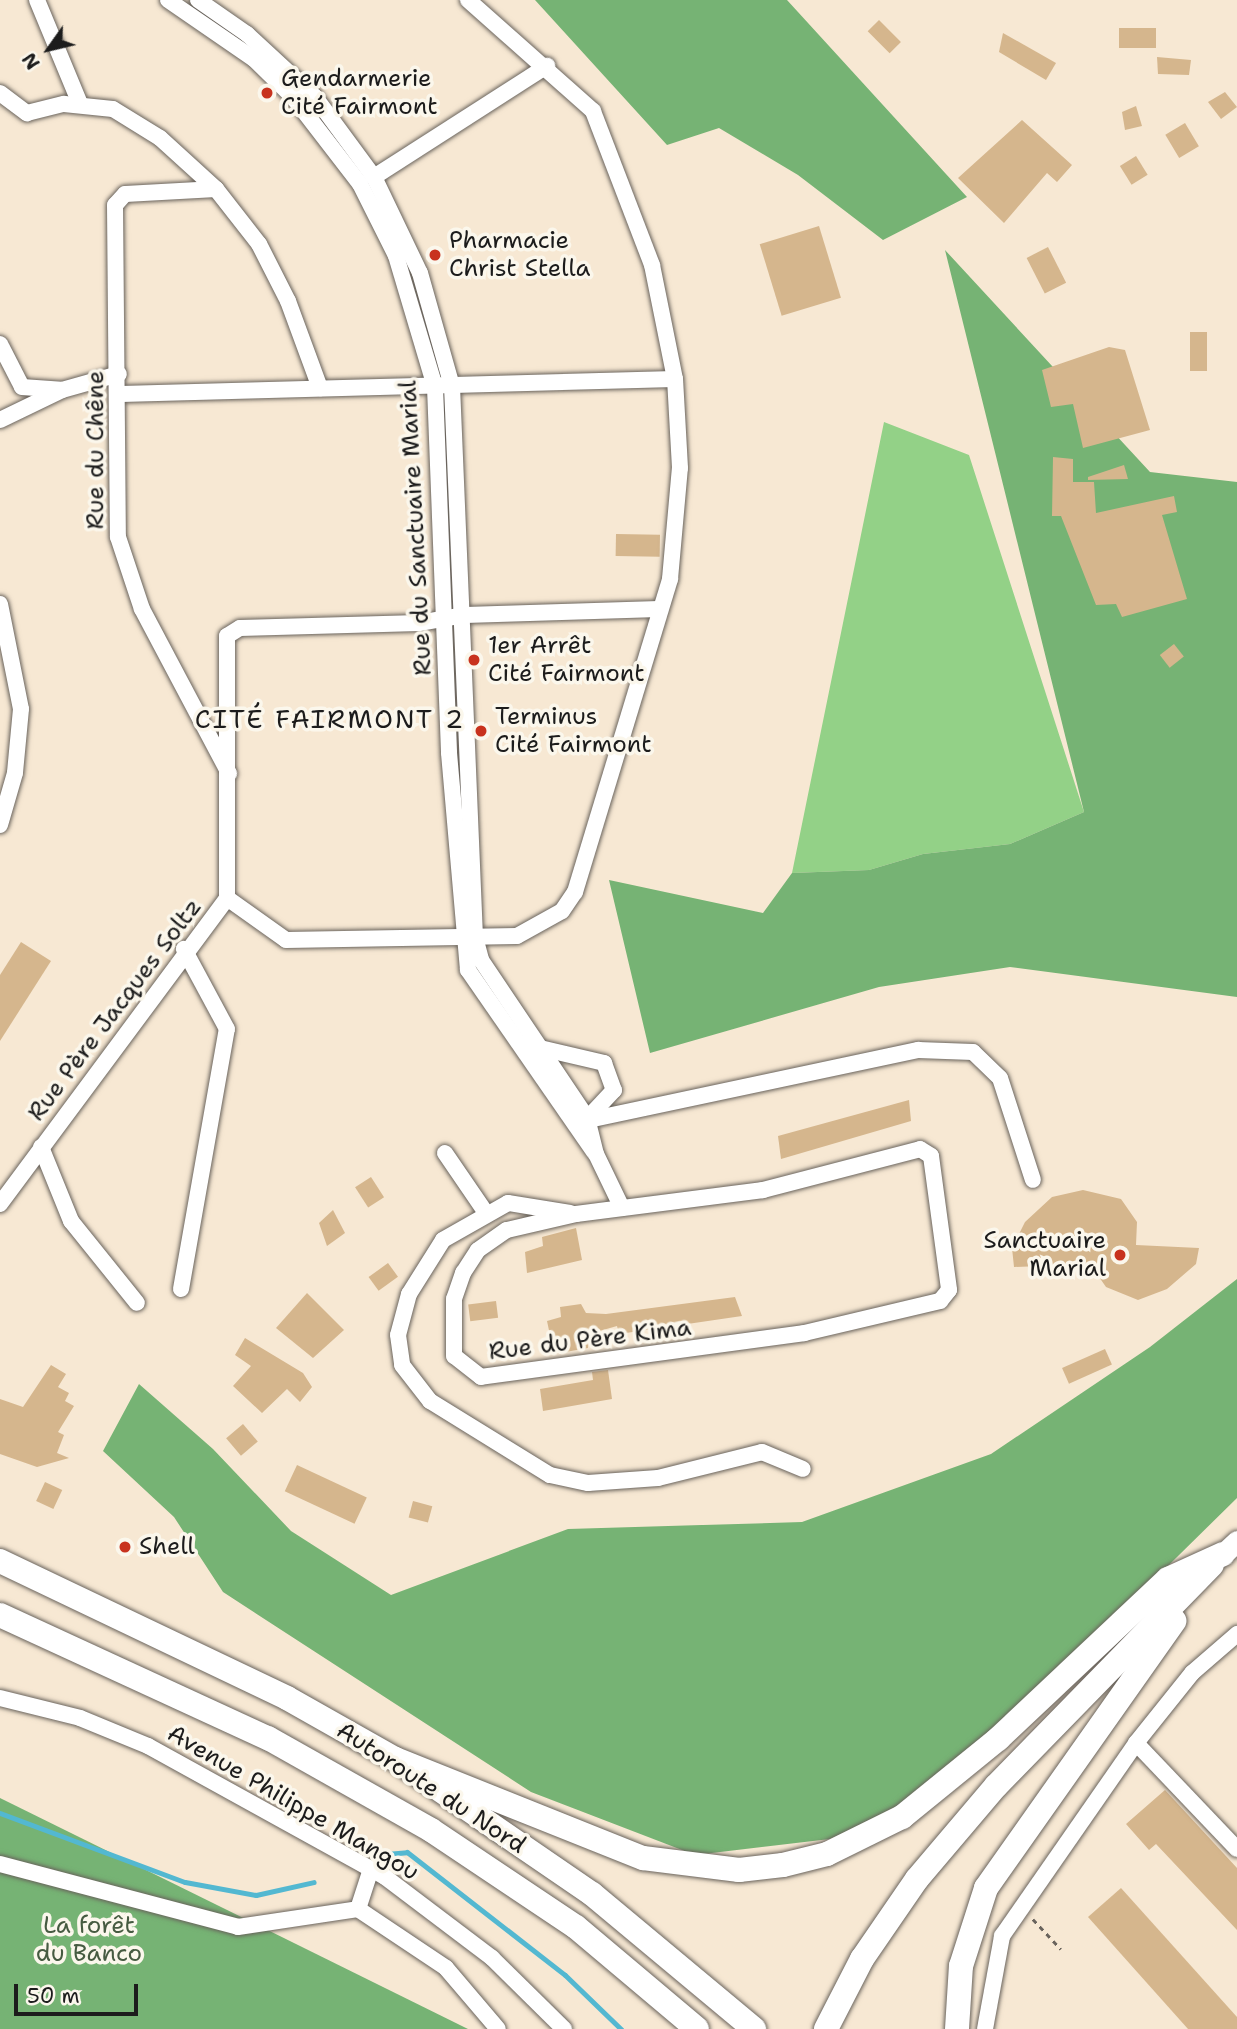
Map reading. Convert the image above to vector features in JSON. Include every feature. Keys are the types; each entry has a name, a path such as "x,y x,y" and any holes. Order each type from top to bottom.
{"highway":[{"path":"395,1759 643,1858 739,1870 783,1865 827,1854 902,1817 998,1740 1168,1579 1230,1547"},
{"path":"826,2029 862,1959 917,1880 996,1786 1230,1547"},
{"path":"957,2029 961,1966 986,1888 1230,1547"},
{"name":"Autoroute du Nord","path":"0,1561 287,1698 395,1759 592,1894 754,2029"},
{"name":"Autoroute du Nord","path":"0,1615 268,1738 431,1830 576,1927 697,2029"}],"street":[{"path":"37,0 80,104"},
{"name":"Rue du Sanctuaire Marial","path":"168,0 254,59 293,97 360,184 396,256 435,387 449,753 468,937 587,1118 596,1154 622,1208"},
{"name":"Rue du Sanctuaire Marial","path":"198,0 247,34 315,97 374,177 420,273 452,386 465,615 469,754 468,970 571,1126 596,1154"},
{"path":"227,898 286,940 517,936 562,911 575,892 678,544 675,379 652,265 614,157 593,111 547,66 468,0"},
{"path":"374,177 547,66"},
{"path":"0,93 27,113 80,104 139,123 216,189 265,256 320,388"},
{"name":"Rue du Chêne","path":"216,189 125,194 115,205 121,394 118,537 127,571 231,776"},
{"path":"0,344 22,387 62,390"},
{"path":"0,420 62,390 119,374"},
{"path":"121,394 675,379"},
{"path":"0,604 21,709 15,773 0,825"},
{"name":"Rue Père Jacques Soltz","path":"0,1204 184,949 227,898 231,776 227,636 240,628 465,615 659,610"},
{"path":"449,753 469,754"},
{"path":"181,1289 227,1029 184,949"},
{"path":"540,1048 604,1063 614,1090 587,1118"},
{"path":"571,1126 587,1118 918,1050 973,1052 1000,1077 1033,1180"},
{"path":"41,1147 71,1221 137,1303"},
{"name":"Rue du Père Kima","path":"920,1149 931,1156 949,1290 940,1301 710,1348 481,1377 465,1369 454,1356 454,1299 478,1250 507,1230 576,1214 622,1208 764,1190 920,1149"},
{"path":"445,1153 484,1210"},
{"path":"576,1214 528,1203 484,1210 443,1240 409,1294 398,1335 402,1365 430,1401 550,1475 589,1483 658,1478 762,1451 803,1469"},
{"path":"985,2029 1002,1936 1136,1743 1192,1673 1237,1634"},
{"name":"Avenue Philippe Mangou","path":"0,1698 80,1718 148,1746 371,1869 492,1958 564,2029"},
{"path":"1136,1743 1237,1849"},
{"path":"0,1864 238,1927 358,1909 446,1968 498,2029"},
{"path":"358,1909 371,1869"}],"path":[{"path":"1022,1906 1061,1949"}],"green space":[{"path":"535,0 787,0 967,197 883,240 798,175 719,128 667,145"},
{"path":"945,250 1150,472 1237,482 1237,997 1010,967 879,987 650,1053 609,880 763,913 792,873 869,870 923,854 1010,844 1084,812"},
{"path":"884,422 969,455 1084,812 1010,844 923,854 869,870 792,873"},
{"path":"1237,1279 1237,1498 1054,1678 905,1806 830,1839 695,1855 531,1792 223,1592 174,1517 103,1451 139,1384 213,1449 291,1531 391,1595 568,1529 802,1522 991,1454 1150,1347"},
{"name":"La forêt du Banco","path":"0,1798 468,2029 0,2029"}],"building":[{"path":"879,20 901,42 890,53 868,31"},
{"path":"1119,28 1156,28 1156,48 1119,48"},
{"path":"1003,33 1056,63 1046,80 999,52"},
{"path":"1157,57 1191,60 1189,75 1158,74"},
{"path":"1225,92 1237,107 1221,119 1208,102"},
{"path":"1136,106 1142,126 1125,130 1122,112"},
{"path":"1022,120 1072,165 1057,182 1047,173 1004,223 958,178"},
{"path":"1185,123 1199,146 1179,158 1165,135"},
{"path":"1136,156 1148,175 1132,185 1120,166"},
{"path":"819,226 841,298 782,316 760,244"},
{"path":"1048,247 1066,283 1045,294 1027,258"},
{"path":"1190,332 1207,332 1207,371 1190,371"},
{"path":"1109,347 1125,350 1150,430 1083,448 1073,404 1051,407 1042,370"},
{"path":"1053,457 1073,459 1073,482 1094,482 1096,513 1174,496 1177,512 1162,515 1187,599 1122,617 1116,604 1096,605 1061,516 1052,516"},
{"path":"1124,465 1128,479 1088,480 1088,477"},
{"path":"616,534 660,535 660,557 616,556"},
{"path":"1174,644 1184,657 1170,668 1160,655"},
{"path":"21,942 51,961 0,1041 0,975"},
{"path":"909,1100 911,1121 781,1159 778,1136"},
{"path":"371,1177 384,1197 368,1207 355,1187"},
{"path":"1083,1190 1121,1199 1137,1222 1136,1245 1199,1248 1196,1264 1167,1289 1138,1300 1106,1287 1090,1264 1014,1267 1012,1248 1025,1222 1052,1197"},
{"path":"333,1210 345,1233 327,1246 319,1223"},
{"path":"576,1228 582,1260 527,1273 525,1252 543,1246 542,1237"},
{"path":"388,1263 398,1277 379,1291 369,1277"},
{"path":"307,1293 344,1330 313,1358 276,1328"},
{"path":"735,1297 742,1316 619,1334 617,1326 589,1334 588,1348 554,1354 547,1321 561,1317 560,1307 581,1304 586,1313 606,1314"},
{"path":"496,1301 498,1318 470,1321 468,1304"},
{"path":"245,1338 303,1373 312,1387 300,1402 287,1389 262,1413 233,1386 251,1366 235,1355"},
{"path":"1105,1349 1112,1365 1069,1384 1062,1368"},
{"path":"51,1365 66,1374 58,1387 69,1393 65,1401 74,1406 58,1432 64,1435 57,1453 69,1458 37,1467 0,1454 0,1399 23,1407"},
{"path":"608,1370 612,1399 543,1411 540,1389 593,1380 592,1372"},
{"path":"243,1424 258,1442 241,1456 226,1438"},
{"path":"297,1465 367,1498 355,1524 285,1491"},
{"path":"45,1482 62,1490 53,1509 36,1501"},
{"path":"413,1501 432,1506 428,1523 409,1517"},
{"path":"1165,1790 1237,1868 1237,1930 1156,1844 1149,1850 1126,1824"},
{"path":"1121,1888 1237,2017 1237,2029 1188,2029 1088,1917"}],"waterway":[{"path":"0,1813 185,1882 256,1895 314,1882"},
{"path":"386,1854 407,1852 565,1975 621,2029"}],"place":[{"name":"Gendarmerie Cité Fairmont","path":"267,93"},
{"name":"Pharmacie Christ Stella","path":"435,255"},
{"name":"1er Arrêt Cité Fairmont","path":"474,660"},
{"name":"Terminus Cité Fairmont","path":"481,731"},
{"name":"Sanctuaire Marial","path":"1120,1255"},
{"name":"Shell","path":"125,1547"}],"district":[{"name":"CITÉ FAIRMONT 2","path":"330,719"}]}
